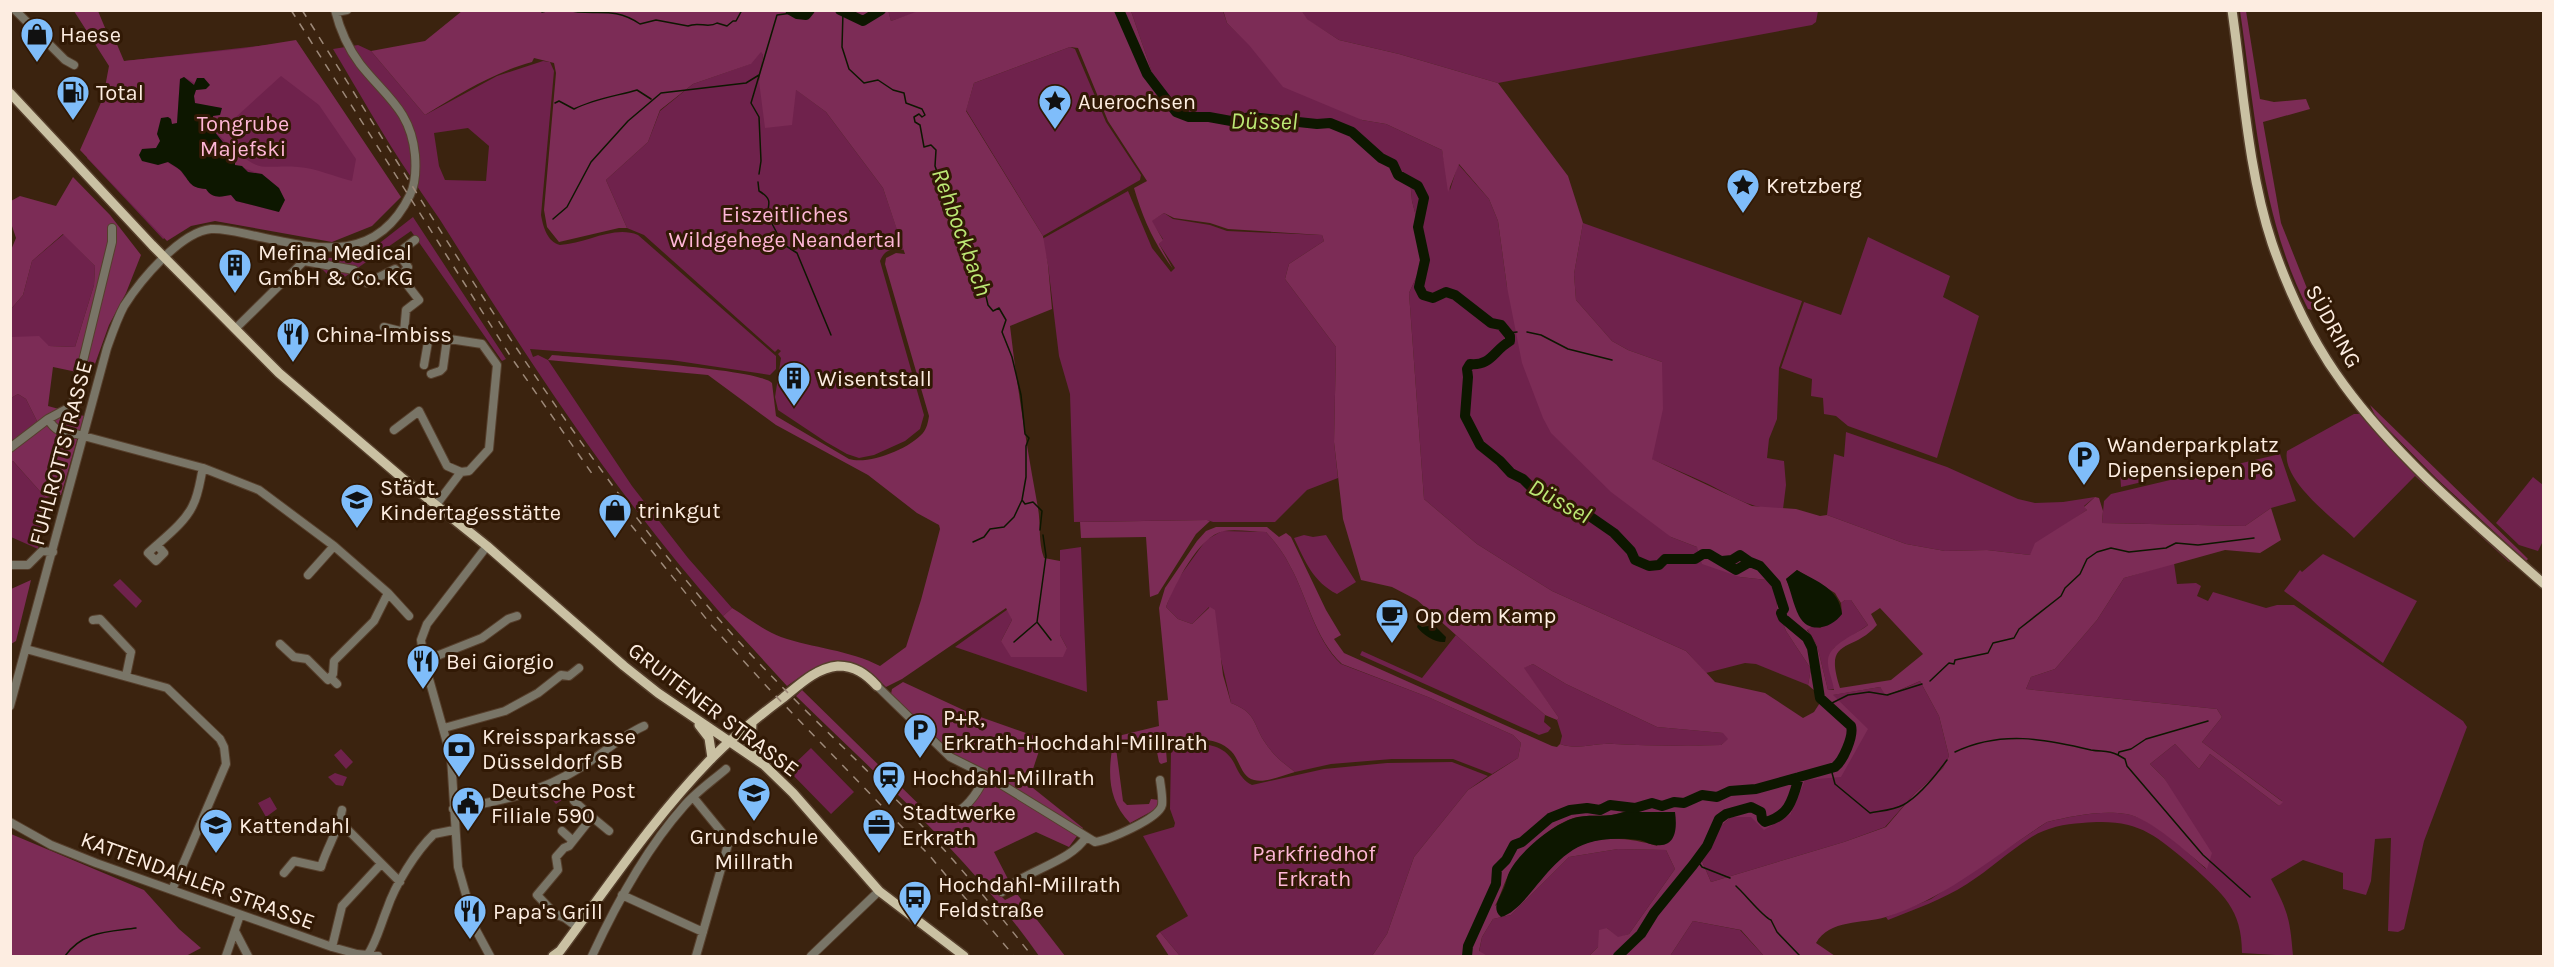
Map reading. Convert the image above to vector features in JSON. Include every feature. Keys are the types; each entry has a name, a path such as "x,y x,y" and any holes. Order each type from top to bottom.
{"main road":[{"name":"SÜDRING","path":"2232,10 2256,176 2272,242 2298,309 2325,357 2362,409 2429,479 2544,584"},
{"name":"GRUITENER STRASSE","path":"10,93 165,258 279,373 487,546 624,666 696,720 731,741 764,765 794,793 879,891 964,957"},
{"path":"557,955 645,834 712,758 752,723 809,678 826,669 837,666 858,670 877,686"},
{"path":"696,720 709,738 712,758"},
{"path":"752,723 751,741 764,765"}],"street":[{"path":"15,10 65,60 74,65"},
{"path":"336,11 347,10"},
{"name":"FUHLROTTSTRASSE","path":"10,706 107,348 123,308 138,286 189,237 209,229 226,230 302,246 340,249 359,243 379,232 402,208 412,189 415,177 415,154 411,131 396,103 354,55 342,33 336,11"},
{"path":"10,448 48,419 72,406 112,242 112,228"},
{"path":"401,276 408,267 398,253 415,240"},
{"path":"234,329 304,261 354,270 367,283 395,268 419,300 406,310 404,332"},
{"path":"384,327 482,344 497,365 489,450 469,471 460,472 447,466 419,411 394,430"},
{"path":"424,365 429,336"},
{"path":"431,374 443,368 447,339"},
{"path":"48,419 53,427 62,433 83,435 203,468 260,490 334,546 388,593 409,616"},
{"path":"157,545 193,506 203,468"},
{"path":"436,505 460,472"},
{"path":"308,575 334,546"},
{"path":"487,546 427,624 421,640 424,661 451,757 454,830 464,896 476,930 490,957"},
{"path":"10,565 28,565 42,551 53,552"},
{"path":"330,677 334,661 374,621 388,593"},
{"path":"424,661 482,638 508,619 517,616"},
{"path":"93,620 100,619 129,649 132,657 126,676"},
{"path":"280,644 294,657 307,659 328,680 330,677"},
{"path":"26,649 167,688 177,695 220,739 226,756 219,780 172,890"},
{"path":"444,728 505,711 538,693 561,675 569,676 579,668"},
{"path":"330,677 337,684"},
{"path":"877,686 950,757 986,775 1086,837 1098,842 1154,816 1162,805 1160,780"},
{"path":"453,809 503,801 554,783 585,765 626,734 644,726"},
{"path":"592,957 622,895 652,849 693,797 726,769"},
{"path":"940,812 950,815 957,812 980,788 986,775"},
{"path":"693,797 729,841 696,957"},
{"path":"574,801 609,831"},
{"path":"284,873 294,861 321,867 327,847 340,822 342,810"},
{"path":"577,927 555,914 537,895 558,870 556,857 573,841 592,817"},
{"name":"KATTENDAHLER STRASSE","path":"10,822 56,847 240,915 332,947 378,957"},
{"path":"340,822 400,882"},
{"path":"367,956 376,944 387,908 400,882 433,834 454,830"},
{"path":"562,831 573,841"},
{"path":"1002,892 1014,880 1074,851 1086,837"},
{"path":"332,947 342,906 381,864"},
{"path":"811,957 879,891"},
{"path":"622,895 703,932"},
{"path":"226,957 240,915"},
{"path":"235,931 248,957"}],"green space":[{"path":"888,11 921,11 891,21"},
{"path":"1131,11 1223,11 1227,23 1249,44 1362,120 1386,124 1442,150 1450,190 1458,164 1489,199 1498,221 1507,287 1671,537 1697,547 1740,577 1767,580 1776,591 1777,608 1786,631 1811,669 1808,685 1756,664 1745,663 1706,673 1686,651 1552,591 1477,544 1424,499 1409,293 1426,256 1412,201 1410,180 1272,118 1189,121 1153,75"},
{"path":"1302,11 1818,11 1816,22 1812,25 1498,83 1399,54 1339,40 1306,19"},
{"name":"Tongrube Majefski","path":"294,42 389,199 324,239 212,220 192,224 163,239 87,158 125,61"},
{"path":"358,45 371,51 425,115 497,76 543,61 550,62 554,71 541,215 544,229 552,241 560,245 619,232 638,235 776,356 776,369 770,375 671,360 530,349 533,357 538,355 548,360 632,486 688,558 732,608 723,616 647,525 578,431 381,130 333,49","holes":["468,128 489,146 486,181 445,180 439,166 434,133"]},
{"path":"1070,47 1075,49 1106,122 1141,175 1140,180 1043,236 966,110 974,83"},
{"name":"Eiszeitliches Wildgehege Neandertal","path":"761,51 763,55 759,81 795,89 826,112 883,188 904,250 889,250 880,261 924,415 920,429 905,441 874,455 859,458 847,454 778,410 775,397 781,358 778,354 781,351 778,349 775,352 644,235 627,228 606,180 648,142 660,111 693,84 750,64"},
{"path":"1128,191 1152,248 1171,272 1175,268 1159,244 1163,239 1151,221 1164,213 1173,219 1210,225 1227,231 1322,235 1324,241 1289,264 1285,279 1336,347 1334,442 1338,478 1307,490 1275,522 1213,522 1207,520 1074,522 1070,394 1059,356 1048,265 1042,239"},
{"path":"413,217 506,359 502,361 411,231 336,283 312,259 346,257 381,242"},
{"path":"1583,223 1802,301 1779,368 1777,419 1769,439 1767,458 1784,461 1786,485 1783,509 1761,507 1743,502 1651,459 1662,362 1628,350 1612,341 1576,300 1574,274"},
{"path":"64,234 95,266 94,285 75,347 49,346 11,337 11,309 23,295 32,261"},
{"path":"1868,237 1950,276 1943,297 1979,316 1937,458 1848,426 1836,416 1824,414 1823,398 1811,396 1812,379 1781,368 1804,302 1841,315"},
{"path":"18,394 26,399 37,421 25,436 11,440 11,398"},
{"path":"2354,414 2361,414 2417,473 2511,561 2509,562 2415,476 2354,538 2322,510 2292,474 2287,462 2287,451"},
{"path":"1846,432 1947,467 2018,499 2035,503 2095,497 2084,506 2087,510 2053,533 2030,555 1987,550 1945,551 1906,544 1827,515 1834,454 1844,457"},
{"path":"2280,454 2296,501 2271,508 2245,526 2102,523 2104,501 2111,494"},
{"path":"12,460 46,498 38,549 11,537 10,461"},
{"path":"2139,466 2142,482 2121,487 2120,470"},
{"path":"2533,477 2543,485 2543,541 2538,551 2519,545 2496,523"},
{"path":"1222,531 1266,532 1288,561 1324,642 1341,664 1428,697 1513,735 1521,743 1518,758 1492,774 1453,759 1392,759 1331,764 1295,772 1291,769 1267,746 1249,714 1231,703 1209,607 1192,624 1178,619 1166,607 1175,583 1206,540"},
{"path":"1304,535 1313,537 1326,535 1356,582 1337,594 1322,583 1311,570 1294,538"},
{"path":"1081,547 1087,692 955,647 1008,609 1012,620 1001,641 1067,648 1060,635 1060,550"},
{"path":"2323,554 2417,601 2383,663 2284,591 2300,570 2302,572"},
{"path":"2174,563 2177,584 2196,583 2201,586 2197,596 2208,601 2213,592 2266,608 2277,605 2294,605 2463,721 2467,727 2424,841 2404,929 2398,932 2388,931 2391,838 2375,839 2371,881 2366,895 2343,889 2343,873 2303,860 2271,879 2287,916 2293,956 2242,953 2239,925 2229,904 2203,876 2154,836 2130,825 2101,822 2068,824 2042,832 2022,843 1958,890 1888,920 1886,917 1931,899 2047,822 2076,816 2107,813 2136,817 2169,836 2206,869 2164,778 2150,764 2175,744 2199,769 2210,754 2279,806 2282,801 2202,742 2222,717 2217,709 2026,689 2031,677 2055,669 2097,620 2124,578"},
{"path":"120,579 142,601 136,608 113,585"},
{"path":"1851,600 1868,625 1834,648 1828,662 1835,689 1828,690 1817,645 1807,629 1813,626 1820,628 1842,614 1841,603"},
{"path":"1456,635 1545,715 1544,722 1551,728 1548,732 1539,735 1360,655 1362,651 1422,678"},
{"path":"1533,664 1566,684 1657,727 1724,733 1729,739 1721,745 1607,744 1573,747 1560,744 1562,736 1557,720 1559,718 1523,668"},
{"path":"1920,681 1939,716 1949,756 1943,768 1915,793 1885,827 1844,842 1711,882 1702,861 1718,829 1731,817 1791,814 1832,695 1880,687 1887,696"},
{"name":"Parkfriedhof Erkrath","path":"1186,744 1209,745 1222,750 1232,760 1242,778 1252,785 1324,769 1387,763 1452,762 1488,776 1468,790 1414,857 1387,934 1372,956 1180,956 1160,932 1188,916 1143,836 1174,827 1175,823 1170,809 1171,752"},
{"path":"811,748 854,792 831,814 788,770"},
{"path":"341,749 353,762 346,769 334,755"},
{"path":"335,773 347,777 343,786 336,785 328,777"},
{"path":"557,789 566,797 556,804 546,793"},
{"path":"270,797 277,809 266,817 258,803"},
{"path":"1618,849 1666,850 1675,869 1629,934 1618,938 1607,928 1598,947 1589,956 1488,956 1479,952 1482,937 1493,919 1511,915 1569,857"},
{"path":"1693,921 1740,930 1764,956 1670,956"}],"shaded area":[{"path":"888,10 891,21 921,10 1131,11 1153,75 1189,121 1272,118 1352,130 1410,180 1412,201 1426,256 1409,293 1424,499 1477,544 1552,591 1686,651 1715,682 1765,693 1803,718 1814,712 1823,698 1808,685 1811,669 1786,631 1777,608 1776,591 1767,580 1740,577 1702,564 1697,547 1671,537 1611,492 1551,433 1522,363 1507,287 1498,221 1489,199 1459,164 1448,192 1442,150 1386,124 1362,120 1283,87 1249,45 1227,23 1223,10 1302,11 1307,19 1339,40 1399,54 1498,83 1568,176 1583,223 1574,274 1576,300 1612,341 1628,350 1662,362 1663,409 1652,459 1752,506 1796,509 1820,516 1827,515 1906,544 1945,551 1987,550 2030,555 2035,543 2087,510 2084,507 2095,497 2099,498 2103,511 2102,523 2245,526 2271,508 2281,540 2260,553 2225,550 2124,578 2097,620 2055,669 2031,677 2026,689 2217,709 2222,717 2202,742 2283,802 2279,806 2210,754 2199,769 2175,744 2150,764 2164,778 2212,853 2207,869 2157,829 2126,814 2086,814 2047,822 1970,875 1929,899 1886,917 1838,926 1829,930 1816,943 1835,956 1764,956 1741,930 1693,921 1670,956 1589,956 1598,947 1599,930 1607,928 1618,937 1629,934 1675,869 1666,850 1618,849 1569,857 1511,915 1493,919 1482,937 1479,951 1488,956 1372,956 1387,934 1414,857 1468,790 1518,758 1521,743 1513,735 1428,697 1342,664 1332,654 1318,630 1288,561 1266,532 1224,531 1214,535 1197,551 1181,575 1166,607 1178,619 1192,624 1210,607 1215,610 1223,675 1231,703 1249,714 1271,750 1295,772 1269,780 1254,780 1243,772 1231,751 1208,740 1190,740 1173,746 1166,750 1167,762 1161,764 1155,742 1119,744 1116,748 1123,801 1127,805 1149,804 1151,799 1159,800 1156,809 1130,823 1122,813 1113,794 1110,772 1114,737 1159,726 1157,701 1168,700 1159,608 1165,588 1206,531 1216,527 1267,527 1279,537 1286,533 1291,537 1326,610 1341,635 1334,639 1344,653 1552,746 1557,747 1560,744 1580,747 1607,744 1721,745 1728,739 1723,733 1657,727 1566,684 1533,664 1524,668 1559,718 1557,720 1545,715 1417,600 1392,587 1361,580 1343,519 1334,442 1336,347 1285,279 1289,264 1324,241 1322,235 1228,229 1210,223 1174,218 1164,213 1152,221 1163,240 1159,244 1173,269 1150,230 1134,188 1147,181 1108,121 1078,48 1070,47 974,83 966,111 1043,236 1048,265 1052,309 1010,326 1038,508 1042,552 1044,558 1060,561 1060,635 1067,648 1063,657 1011,657 1001,641 1012,620 1006,608 902,679 886,687 860,667 849,662 838,661 814,668 787,686 723,616 732,608 762,628 781,637 856,656 880,666 906,647 921,600 940,529 939,525 917,513 868,475 776,425 708,375 548,360 552,355 632,361 705,368 760,378 772,383 776,416 849,459 867,460 899,450 923,433 929,416 885,264 886,258 896,253 905,254 883,188 826,112 796,90 792,125 765,128 759,81 763,55 761,52 751,64 693,84 660,110 648,142 606,180 627,228 559,242 547,227 544,210 556,73 554,63 534,58 532,62 503,72 425,115 371,51 425,41 462,11","holes":["1797,570 1835,593 1841,603 1851,600 1868,625 1838,644 1830,654 1828,667 1834,690 1828,690 1817,645 1807,630 1813,626 1805,623 1786,579","1880,608 1923,654 1891,680 1840,688 1835,660 1843,648 1868,634 1877,625 1871,614","1920,681 1939,716 1949,756 1943,768 1915,793 1886,827 1711,882 1702,861 1718,829 1731,817 1751,817 1764,830 1791,814 1805,780 1841,777 1868,729 1833,695 1880,687 1886,696","1675,812 1657,846 1616,839 1584,844 1571,850 1546,872 1495,906 1516,864 1549,831 1578,817"]},
{"name":"Tongrube Majefski","path":"74,11 98,11 108,35 113,35 124,61 241,49 296,40 401,197 372,226 332,242 215,221 191,226 167,241 80,150 103,98 109,66","holes":["281,76 319,105 356,159 352,181 305,168 264,167 251,162 235,149 236,117","184,77 206,89 196,90 195,104 221,108 213,115 214,131 224,140 234,165 262,174 279,212 236,201 231,195 206,189 185,177 180,170 167,162 158,165 142,149 157,148 172,124 177,123 180,79"]},
{"path":"2240,11 2246,11 2260,99 2274,102 2306,99 2310,109 2263,122 2281,223 2314,306 2331,314 2308,309 2292,274 2280,238 2262,163"},
{"path":"184,77 194,85 197,78 204,78 210,85 206,89 196,90 195,103 222,108 220,115 213,116 214,131 235,157 235,165 242,166 248,172 262,174 279,188 285,200 279,212 236,201 231,195 214,196 206,189 192,185 180,170 168,162 158,165 142,161 139,155 142,149 156,148 160,141 157,134 161,118 168,117 172,124 177,123 180,79"},
{"path":"73,177 110,215 141,255 126,293 109,325 91,375 53,367 48,406 84,416 61,495 46,498 11,461 11,440 25,436 37,421 26,399 18,394 11,398 11,337 39,336 49,346 75,347 94,285 95,266 63,234 32,261 23,295 11,309 11,250 16,238 11,223 11,201 20,196 56,206"},
{"path":"2370,405 2528,559 2526,561 2436,478 2376,417"},
{"path":"1210,521 1196,534 1158,594 1150,597 1146,537 1081,538 1080,522"},
{"path":"1797,570 1832,592 1837,598 1842,614 1838,619 1827,626 1820,627 1809,626 1803,622 1795,607 1786,579"},
{"path":"31,580 16,641 11,644 11,589"},
{"path":"1418,624 1422,627 1434,625 1446,637 1445,642 1426,636 1417,627"},
{"path":"903,682 972,714 1043,739 1028,784 1083,828 1069,847 1036,832 994,852 1009,881 997,892 1005,900 1017,894 1065,956 1039,956 984,886 924,820 796,696 802,690 938,823 953,823 983,789 989,773 953,756 891,694 892,689"},
{"path":"1624,812 1675,812 1676,823 1672,840 1663,845 1626,839 1606,839 1588,843 1561,859 1511,912 1501,917 1498,914 1497,905 1508,875 1528,848 1548,832 1569,820"},
{"path":"11,834 144,890 179,929 201,948 186,956 11,956"},
{"path":"1160,932 1180,956 1169,956 1156,936"}],"waterway":[{"path":"542,12 551,10"},
{"path":"566,10 612,13 630,18 640,24 656,20 688,26 717,23 727,26 736,21 742,10"},
{"name":"Düssel","path":"790,10 806,15 810,10"},
{"name":"Düssel","path":"840,10 863,21 881,10"},
{"name":"Düssel","path":"1119,10 1147,74 1176,112 1189,117 1209,117 1231,121 1251,117 1317,124 1330,123 1352,132 1381,158 1393,164 1398,175 1418,186 1424,198 1418,227 1425,260 1419,287 1423,295 1433,298 1446,292 1455,295 1491,323 1501,325 1510,336 1510,341 1487,360 1483,363 1470,364 1467,369 1465,416 1480,445 1511,473 1523,479 1540,496 1570,510 1588,515 1614,533 1631,551 1635,560 1649,566 1659,565 1665,559 1695,559 1703,554 1709,554 1736,570 1750,562 1760,566 1776,584 1784,609 1781,613 1783,618 1807,638 1812,648 1820,698 1851,726 1847,748 1835,767 1756,789 1730,791 1717,797 1702,795 1684,803 1674,802 1662,806 1652,803 1635,808 1610,805 1600,810 1587,808 1570,810 1550,818 1522,842 1514,845 1506,860 1497,869 1496,884 1468,946 1467,956"},
{"name":"Rehbockbach","path":"843,12 842,47 849,69 864,83 878,80 893,90 904,93 906,103 922,109 925,115 922,117 919,114 914,117 915,122 920,125 924,147 931,145 936,150 935,166 948,203 959,221 983,283 988,305 993,311 999,308 1006,320 1002,332 1012,357 1021,395 1025,434 1029,438 1026,446 1026,477 1022,500 1025,504 1033,502 1042,511 1040,530"},
{"path":"759,174 761,161 759,117 751,103 777,15 792,13"},
{"path":"553,219 567,207 591,162 628,121 661,93 746,83 759,75"},
{"path":"555,103 559,101 574,109 597,100 637,90 651,99"},
{"path":"758,182 759,191 769,201 767,214 780,239"},
{"path":"783,244 797,253 831,335"},
{"path":"1508,333 1517,332"},
{"path":"1527,332 1541,335 1568,349 1612,360"},
{"path":"973,542 984,537 990,529 1004,527 1014,517 1022,500"},
{"name":"Rehbockbach","path":"1043,535 1046,556 1037,622 1051,640"},
{"path":"1930,681 1949,663 1954,664 1955,660 1988,653 1993,643 2014,638 2019,629 2061,596 2065,588 2080,574 2087,559 2097,552 2111,548 2129,552 2166,548 2176,543 2198,545 2254,538"},
{"path":"1722,561 1732,560 1740,555 1750,562"},
{"path":"1014,642 1036,623"},
{"path":"1828,705 1848,695 1869,692 1887,695 1922,684"},
{"path":"1955,752 1989,741 2023,739 2040,740 2118,755 2119,752 2131,749 2146,739 2208,721"},
{"path":"2118,755 2125,759 2127,766 2203,855 2250,897"},
{"path":"1831,769 1835,784 1870,813 1895,808 1909,801 1927,785 1947,760"},
{"name":"Düssel","path":"1618,956 1641,934 1654,913 1693,865 1707,846 1719,819 1726,814 1751,807 1761,812 1765,822 1773,819 1785,811 1789,805 1799,777"},
{"path":"1697,860 1702,867 1730,878"},
{"path":"1736,886 1763,915 1771,920 1777,932 1800,956"},
{"path":"65,956 88,937 136,928"}],"railway":[{"path":"291,10 511,357 595,478"},
{"path":"302,10 494,314 595,462 649,533 731,633 896,799 979,890 1032,956"},
{"path":"611,500 712,626 770,690 929,855 1014,956"}],"place":[{"name":"Haese","path":"37,63"},
{"name":"Total","path":"73,121"},
{"name":"Auerochsen","path":"1055,130"},
{"name":"Kretzberg","path":"1743,214"},
{"name":"Mefina Medical GmbH & Co. KG","path":"235,294"},
{"name":"China-Imbiss","path":"293,363"},
{"name":"Wisentstall","path":"794,407"},
{"name":"Wanderparkplatz Diepensiepen P6","path":"2084,486"},
{"name":"Städt. Kindertagesstätte","path":"357,529"},
{"name":"trinkgut","path":"615,539"},
{"name":"Op dem Kamp","path":"1392,644"},
{"name":"Bei Giorgio","path":"423,690"},
{"name":"P+R, Erkrath-Hochdahl-Millrath","path":"920,759"},
{"name":"Kreissparkasse Düsseldorf SB","path":"459,778"},
{"name":"Hochdahl-Millrath","path":"889,806"},
{"name":"Grundschule Millrath","path":"754,822"},
{"name":"Deutsche Post Filiale 590","path":"468,832"},
{"name":"Kattendahl","path":"216,854"},
{"name":"Stadtwerke Erkrath","path":"879,854"},
{"name":"Hochdahl-Millrath Feldstraße","path":"915,926"},
{"name":"Papa's Grill","path":"470,940"}]}
